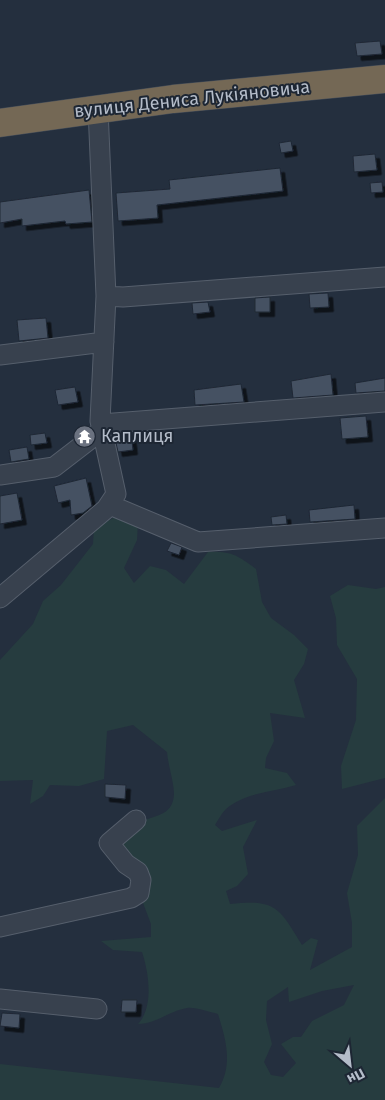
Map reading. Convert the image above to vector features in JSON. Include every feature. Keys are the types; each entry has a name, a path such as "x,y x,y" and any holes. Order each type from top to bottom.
{"highway":[{"name":"вулиця Дениса Лукіяновича","path":"0,123 98,109 385,80"}],"street":[{"path":"0,598 110,505 116,494 101,427 106,296 98,109"},
{"path":"106,296 123,297 385,278"},
{"path":"0,355 104,342"},
{"path":"0,475 54,467 101,427 385,402"},
{"path":"110,505 198,542 385,528"},
{"path":"0,926 132,898 139,893 141,880 138,872 126,864 109,843 136,820"},
{"path":"0,999 97,1009"}],"green space":[{"path":"120,514 138,522 137,540 124,568 134,583 150,566 166,570 184,584 208,552 223,552 239,557 256,569 262,602 271,618 294,635 308,649 304,664 294,680 305,718 270,713 274,741 266,758 265,768 287,773 296,785 242,799 226,809 215,825 222,831 257,820 243,847 248,874 237,886 226,891 230,904 257,903 274,908 281,914 302,945 311,938 318,940 310,970 352,947 352,923 347,893 358,855 357,826 385,798 385,1100 0,1100 0,1064 219,1088 226,1070 226,1043 218,1014 187,1008 151,1022 138,1024 146,1009 149,990 147,970 142,952 113,950 101,941 151,937 151,924 143,903 146,883 118,841 138,824 166,811 173,802 173,784 167,752 133,725 107,731 104,779 79,786 50,785 43,796 30,804 33,780 0,781 0,660 33,624 43,601 61,585 93,544 94,529","holes":["354,985 344,1005 312,1021 301,1037 293,1037 281,1044 296,1063 283,1077 271,1075 264,1062 272,1044 266,1020 267,1001 288,987 289,1002 322,991"]},
{"path":"348,585 376,589 385,587 385,778 342,789 341,766 356,720 357,679 337,645 336,618 330,596"}],"building":[{"path":"380,41 382,54 357,56 355,43"},
{"path":"291,141 293,151 281,153 279,143"},
{"path":"375,154 377,170 354,172 353,156"},
{"path":"280,168 283,191 157,205 158,218 118,221 116,193 170,189 169,180"},
{"path":"382,182 383,192 371,193 370,183"},
{"path":"89,190 92,222 66,224 65,221 22,226 22,219 0,223 0,202"},
{"path":"328,293 329,307 310,308 309,294"},
{"path":"270,297 270,312 255,312 255,298"},
{"path":"208,302 210,312 193,314 192,303"},
{"path":"46,318 48,338 19,341 17,320"},
{"path":"331,374 333,395 293,398 291,381"},
{"path":"385,378 385,391 356,393 355,383"},
{"path":"241,384 244,402 195,405 194,390"},
{"path":"75,387 78,402 58,405 55,390"},
{"path":"366,416 368,437 342,439 340,418"},
{"path":"45,433 47,443 31,445 30,435"},
{"path":"131,433 133,450 118,452 114,434"},
{"path":"27,447 29,459 11,462 9,450"},
{"path":"86,478 92,506 83,513 71,515 70,500 58,503 54,486"},
{"path":"17,493 22,520 0,524 0,496"},
{"path":"354,505 355,519 310,522 309,510"},
{"path":"286,515 287,524 272,525 271,517"},
{"path":"171,543 182,547 179,555 167,551"},
{"path":"105,784 126,785 125,799 105,797"},
{"path":"122,1000 137,1000 136,1012 121,1012"},
{"path":"2,1013 20,1014 19,1028 0,1026"}],"place":[{"name":"Каплиця","path":"85,436"}]}
